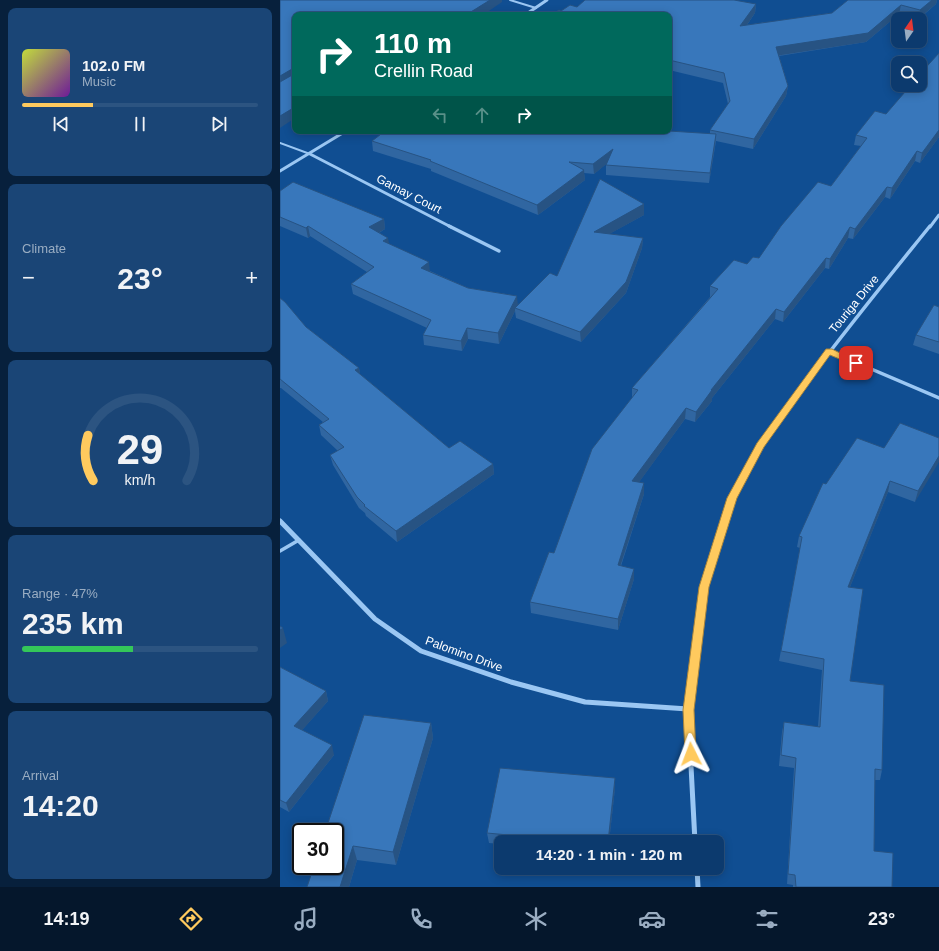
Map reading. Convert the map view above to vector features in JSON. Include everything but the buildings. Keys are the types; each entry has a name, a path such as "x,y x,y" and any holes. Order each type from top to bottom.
{"street":[{"path":"530,12 547,0"},
{"path":"280,171 341,134"},
{"name":"Gamay Court","path":"310,154 499,251"},
{"name":"Touriga Drive","path":"695,835 688,710 704,587 732,498 761,445 829,351 939,215"},
{"path":"829,351 939,398"},
{"name":"Palomino Drive","path":"280,521 375,619 421,651 511,682 585,702 688,710"},
{"path":"697,875 698,887"}],"lane":[{"path":"510,0 536,8"},
{"path":"280,143 310,154"},
{"path":"280,551 299,540"}],"route":[{"path":"691,754 688,710 704,587 732,498 761,445 829,351 856,363"}]}
